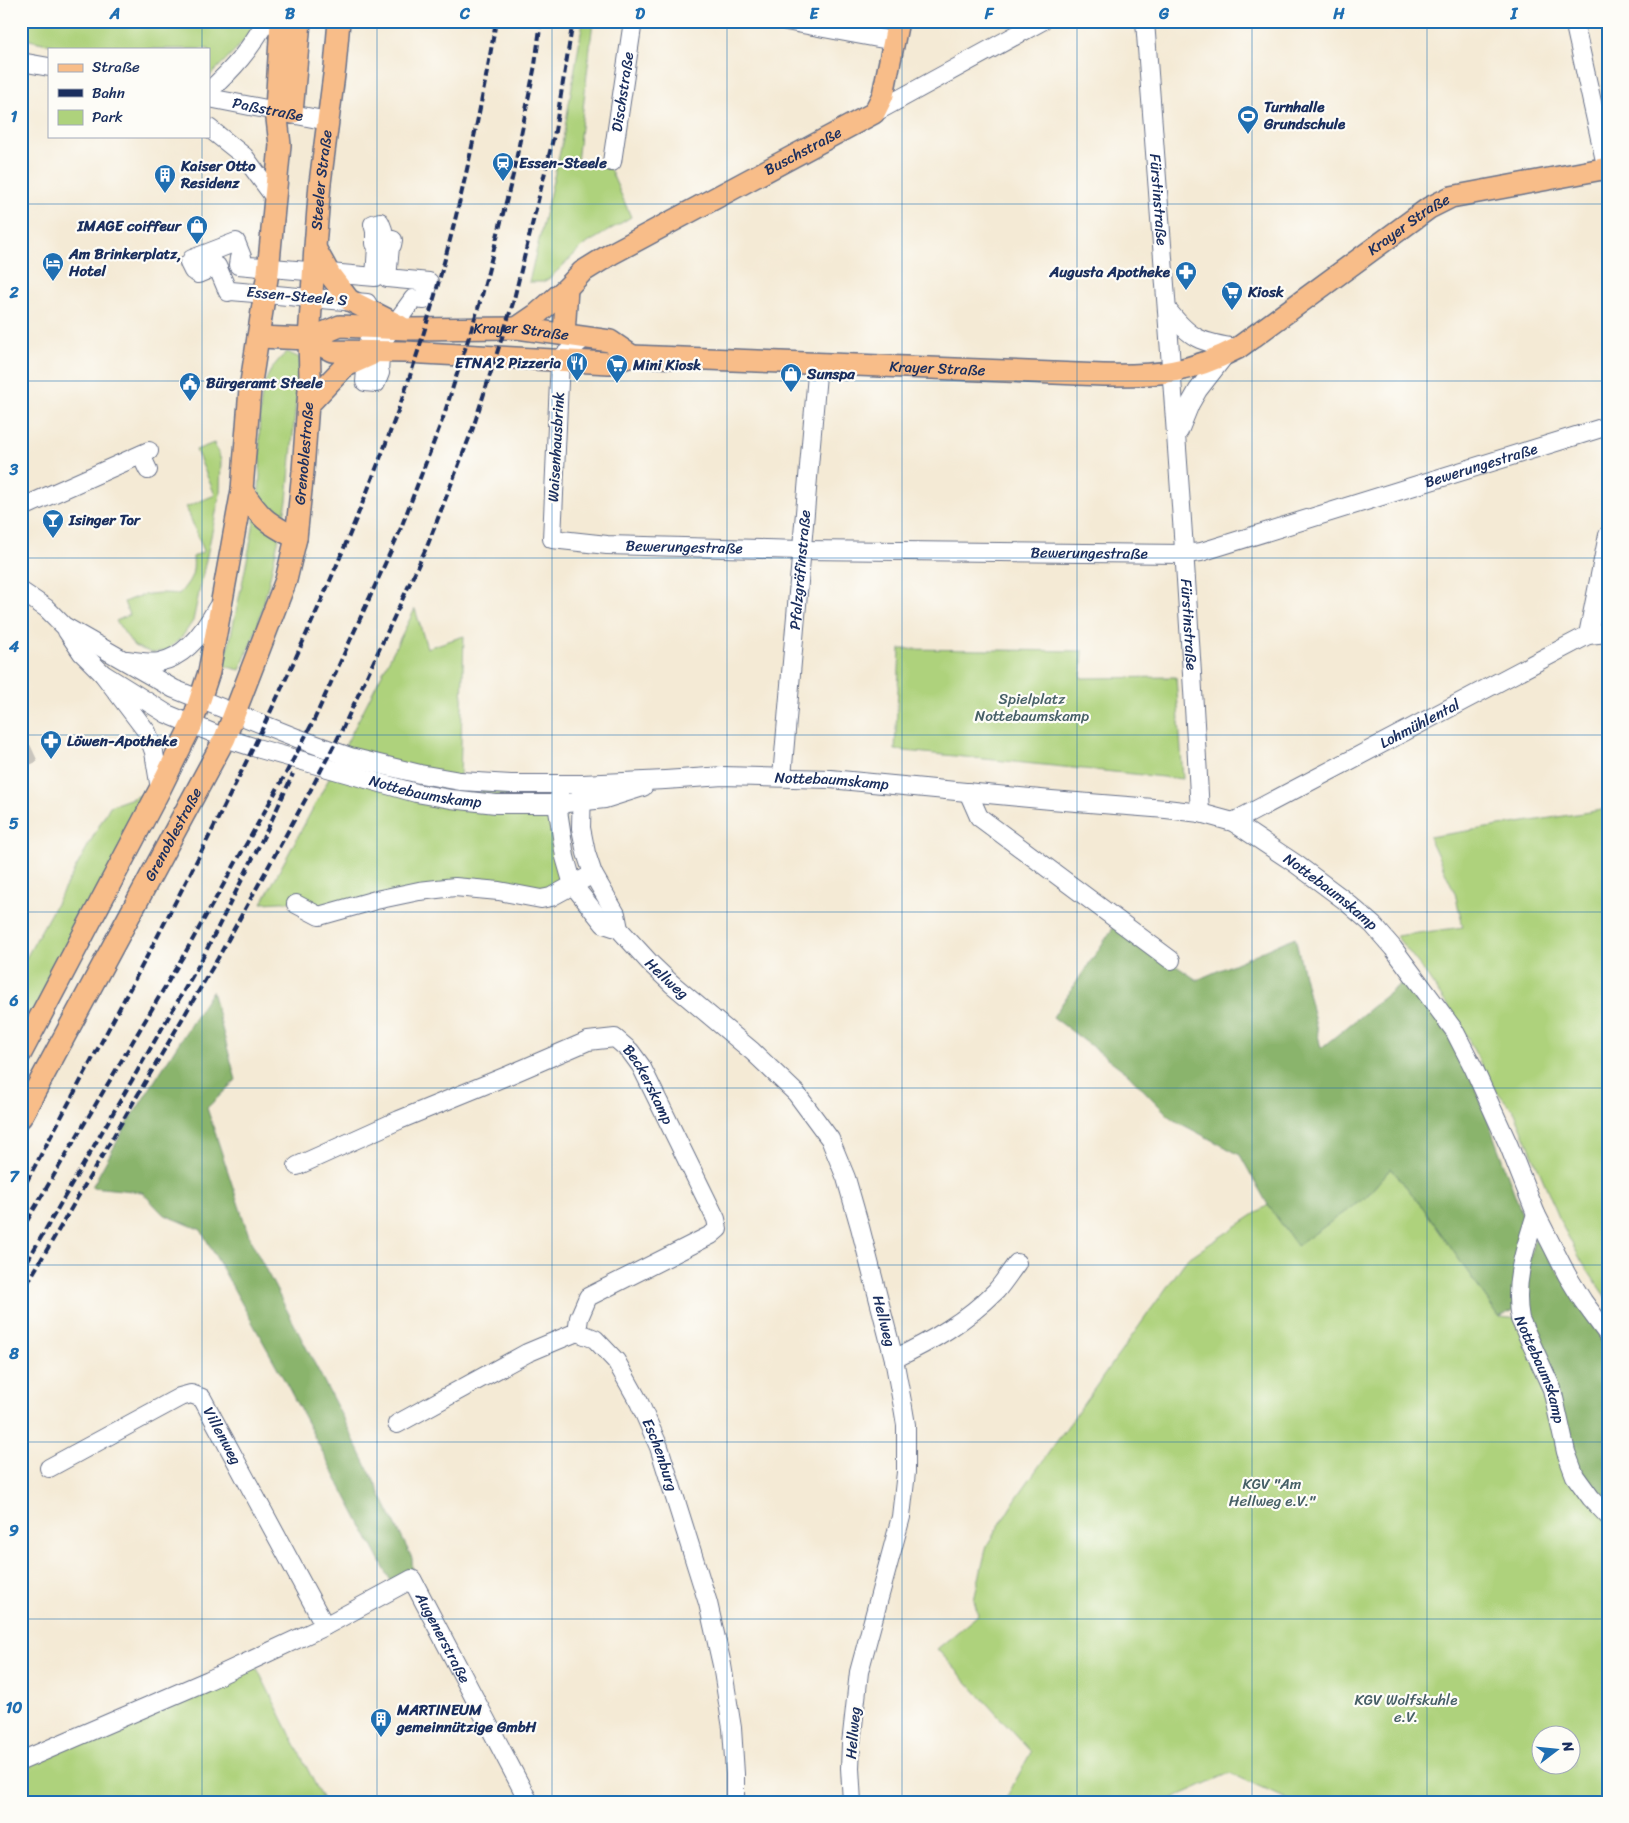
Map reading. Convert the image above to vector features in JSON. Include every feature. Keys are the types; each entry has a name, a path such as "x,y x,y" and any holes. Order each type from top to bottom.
{"main road":[{"path":"281,21 284,112"},
{"path":"258,337 265,294 284,112 300,21"},
{"name":"Steeler Straße","path":"309,339 315,247 339,21"},
{"path":"874,112 883,95 896,31"},
{"name":"Buschstraße","path":"517,328 536,315 582,272 874,112"},
{"name":"Krayer Straße","path":"309,339 332,351 381,351 609,362 632,356 1103,375 1146,375 1172,372 1191,368 1232,351 1429,208 1451,197 1607,170"},
{"name":"Krayer Straße","path":"315,247 330,275 349,300 406,329"},
{"path":"529,358 564,334 567,288"},
{"name":"Krayer Straße","path":"258,337 309,339 340,326 406,329 517,328 610,341 632,356"},
{"name":"Grenoblestraße","path":"21,1053 160,789 192,724 209,672 242,490 250,389 258,337"},
{"name":"Grenoblestraße","path":"21,1117 225,738 286,580 296,538 310,376 309,339"},
{"name":"Krayer Straße","path":"308,405 344,366 381,351"},
{"path":"242,490 262,518 296,538"}],"street":[{"path":"210,90 248,51 266,21"},
{"name":"Dischstraße","path":"612,162 633,21"},
{"path":"786,21 896,31"},
{"name":"Buschstraße","path":"874,112 1042,21"},
{"name":"Fürstinstraße","path":"1145,21 1177,436 1194,684 1200,813"},
{"path":"1574,21 1607,170"},
{"path":"21,62 48,67"},
{"name":"Paßstraße","path":"210,98 328,121"},
{"path":"210,129 244,156 275,198"},
{"name":"Essen-Steele S","path":"380,222 383,230 382,238 393,240 390,247 387,278 429,282 424,300 413,299 382,343 380,373 376,383 365,382 371,311 367,302 228,292 217,266 198,274 196,270 193,271 189,262 192,259 236,242 242,256 238,258 238,265 374,277 377,246 375,244 373,224 380,222"},
{"path":"1167,309 1179,326 1196,338 1205,343 1232,351"},
{"path":"560,360 585,337"},
{"name":"Fürstinstraße","path":"1177,436 1198,390 1232,351"},
{"name":"Waisenhausbrink","path":"552,539 560,360"},
{"name":"Pfalzgräfinstraße","path":"782,777 818,363"},
{"name":"Bewerungestraße","path":"552,539 606,545 802,550 1184,554 1210,550 1608,426"},
{"path":"21,508 146,459"},
{"path":"1588,634 1608,535"},
{"path":"21,591 46,608 64,626 82,653 103,674 147,732 154,752 160,789"},
{"name":"Grenoblestraße","path":"121,660 158,662 182,652 205,629 223,599"},
{"path":"64,626 174,689 200,699"},
{"name":"Lohmühlental","path":"1233,822 1588,634 1608,633"},
{"path":"103,674 167,714 192,724"},
{"name":"Nottebaumskamp","path":"200,699 350,757 420,774 460,781 563,784 581,793 605,799 665,780 723,776 782,777 830,779 1200,813 1233,822 1344,899 1373,925 1393,948 1454,1030 1509,1146 1536,1214 1567,1275 1608,1335"},
{"name":"Nottebaumskamp","path":"192,724 253,748 416,793 496,804 557,804 581,793"},
{"name":"Hellweg","path":"563,784 557,804 565,857 573,885 604,924 619,929 672,984 752,1052 796,1093 830,1139 846,1178 894,1359 906,1424 905,1479 901,1517 859,1672 851,1744 852,1802"},
{"path":"968,792 979,817 1171,960"},
{"name":"Hellweg","path":"581,793 581,828 586,853 593,874 616,914 619,929"},
{"path":"296,904 319,916 376,900 419,891 455,888 499,891 541,898 558,894 593,874"},
{"name":"Beckerskamp","path":"297,1166 399,1120 588,1041 615,1038 630,1051 641,1066 716,1219 718,1229 710,1235 588,1297 579,1318 578,1332"},
{"name":"Nottebaumskamp","path":"1536,1214 1521,1261 1517,1281 1520,1319 1552,1389 1566,1452 1575,1476 1591,1498 1608,1516"},
{"path":"894,1359 933,1340 966,1319 997,1290 1017,1263"},
{"path":"397,1424 527,1353 578,1332"},
{"name":"Eschenburg","path":"578,1332 595,1339 616,1361 639,1402 659,1447 708,1603 722,1665 732,1728 735,1802"},
{"name":"Villenweg","path":"48,1468 180,1397 191,1394 202,1398 325,1626"},
{"name":"Augenerstraße","path":"325,1626 412,1579 529,1802"},
{"path":"21,1761 209,1680 325,1626"}],"green space":[{"path":"21,21 257,21 246,39 210,76 210,48 65,48 21,38"},
{"path":"583,21 593,21 577,162 610,169 631,217 583,246 550,278 543,282 529,282 563,139"},
{"path":"287,352 300,358 287,501 257,628 240,670 224,666 256,511 260,477 259,427 261,402 264,384 269,374 275,364"},
{"path":"214,443 221,460 220,494 193,621 182,637 166,651 152,653 134,646 116,621 129,615 124,602 151,594 179,594 189,581 193,569 193,557 204,551 186,507 215,495 196,450"},
{"path":"415,609 427,648 464,636 460,780 342,752"},
{"name":"Spielplatz Nottebaumskamp","path":"900,649 1083,651 1081,678 1176,677 1183,779 895,750"},
{"path":"339,755 411,777 561,785 572,885 559,893 453,885 320,914 299,901 262,903 332,773"},
{"path":"158,789 21,1052 21,967 110,806"},
{"path":"1608,809 1608,1301 1582,1262 1563,1227 1515,1113 1491,1084 1462,1027 1421,967 1396,936 1463,927 1455,893 1429,837"},
{"path":"1115,925 1197,980 1295,937 1321,1048 1409,977 1449,1032 1476,1088 1526,1225 1518,1308 1499,1317 1424,1209 1391,1168 1366,1197 1297,1246 1268,1205 1240,1155 1172,1119 1127,1073 1053,1017"},
{"path":"212,991 236,1080 207,1108 250,1239 347,1426 412,1558 413,1578 394,1587 286,1383 201,1230 163,1214 142,1192 92,1187 124,1129"},
{"name":"KGV \"Am Hellweg e.V.\"","path":"1391,1168 1424,1209 1499,1317 1520,1319 1608,1513 1608,1802 1293,1802 1230,1773 1164,1802 1004,1802 1031,1752 937,1649 978,1615 974,1600 987,1545 1017,1497 1187,1259 1268,1205 1297,1245 1366,1197"},
{"path":"1534,1238 1608,1340 1608,1514 1577,1475 1519,1312"},
{"path":"253,1660 324,1802 21,1802 21,1762"}],"tunnel":[{"path":"21,759 34,753"}],"railway":[{"path":"21,1192 124,1000 225,805 273,707 361,507 416,358 444,263 468,167 496,21"},
{"path":"21,1231 185,953 284,777 314,720 399,533 443,418 481,299 513,175 535,65 541,21"},
{"path":"21,1294 218,958 309,793 341,732 428,544 473,428 513,303 555,131 573,21"},
{"path":"21,1272 201,961 293,774"}],"place":[{"name":"Turnhalle Grundschule","path":"1248,135"},
{"name":"Essen-Steele","path":"503,182"},
{"name":"Kaiser Otto Residenz","path":"165,194"},
{"name":"IMAGE coiffeur","path":"197,245"},
{"name":"Am Brinkerplatz, Hotel","path":"53,282"},
{"name":"Augusta Apotheke","path":"1186,291"},
{"name":"Kiosk","path":"1232,311"},
{"name":"ETNA 2 Pizzeria","path":"577,382"},
{"name":"Mini Kiosk","path":"617,384"},
{"name":"Sunspa","path":"791,393"},
{"name":"Bürgeramt Steele","path":"190,402"},
{"name":"Isinger Tor","path":"53,539"},
{"name":"Löwen-Apotheke","path":"51,760"},
{"name":"MARTINEUM gemeinnützige GmbH","path":"381,1738"}],"park label":[{"name":"KGV Wolfskuhle e.V.","path":"1406,1708"}]}
